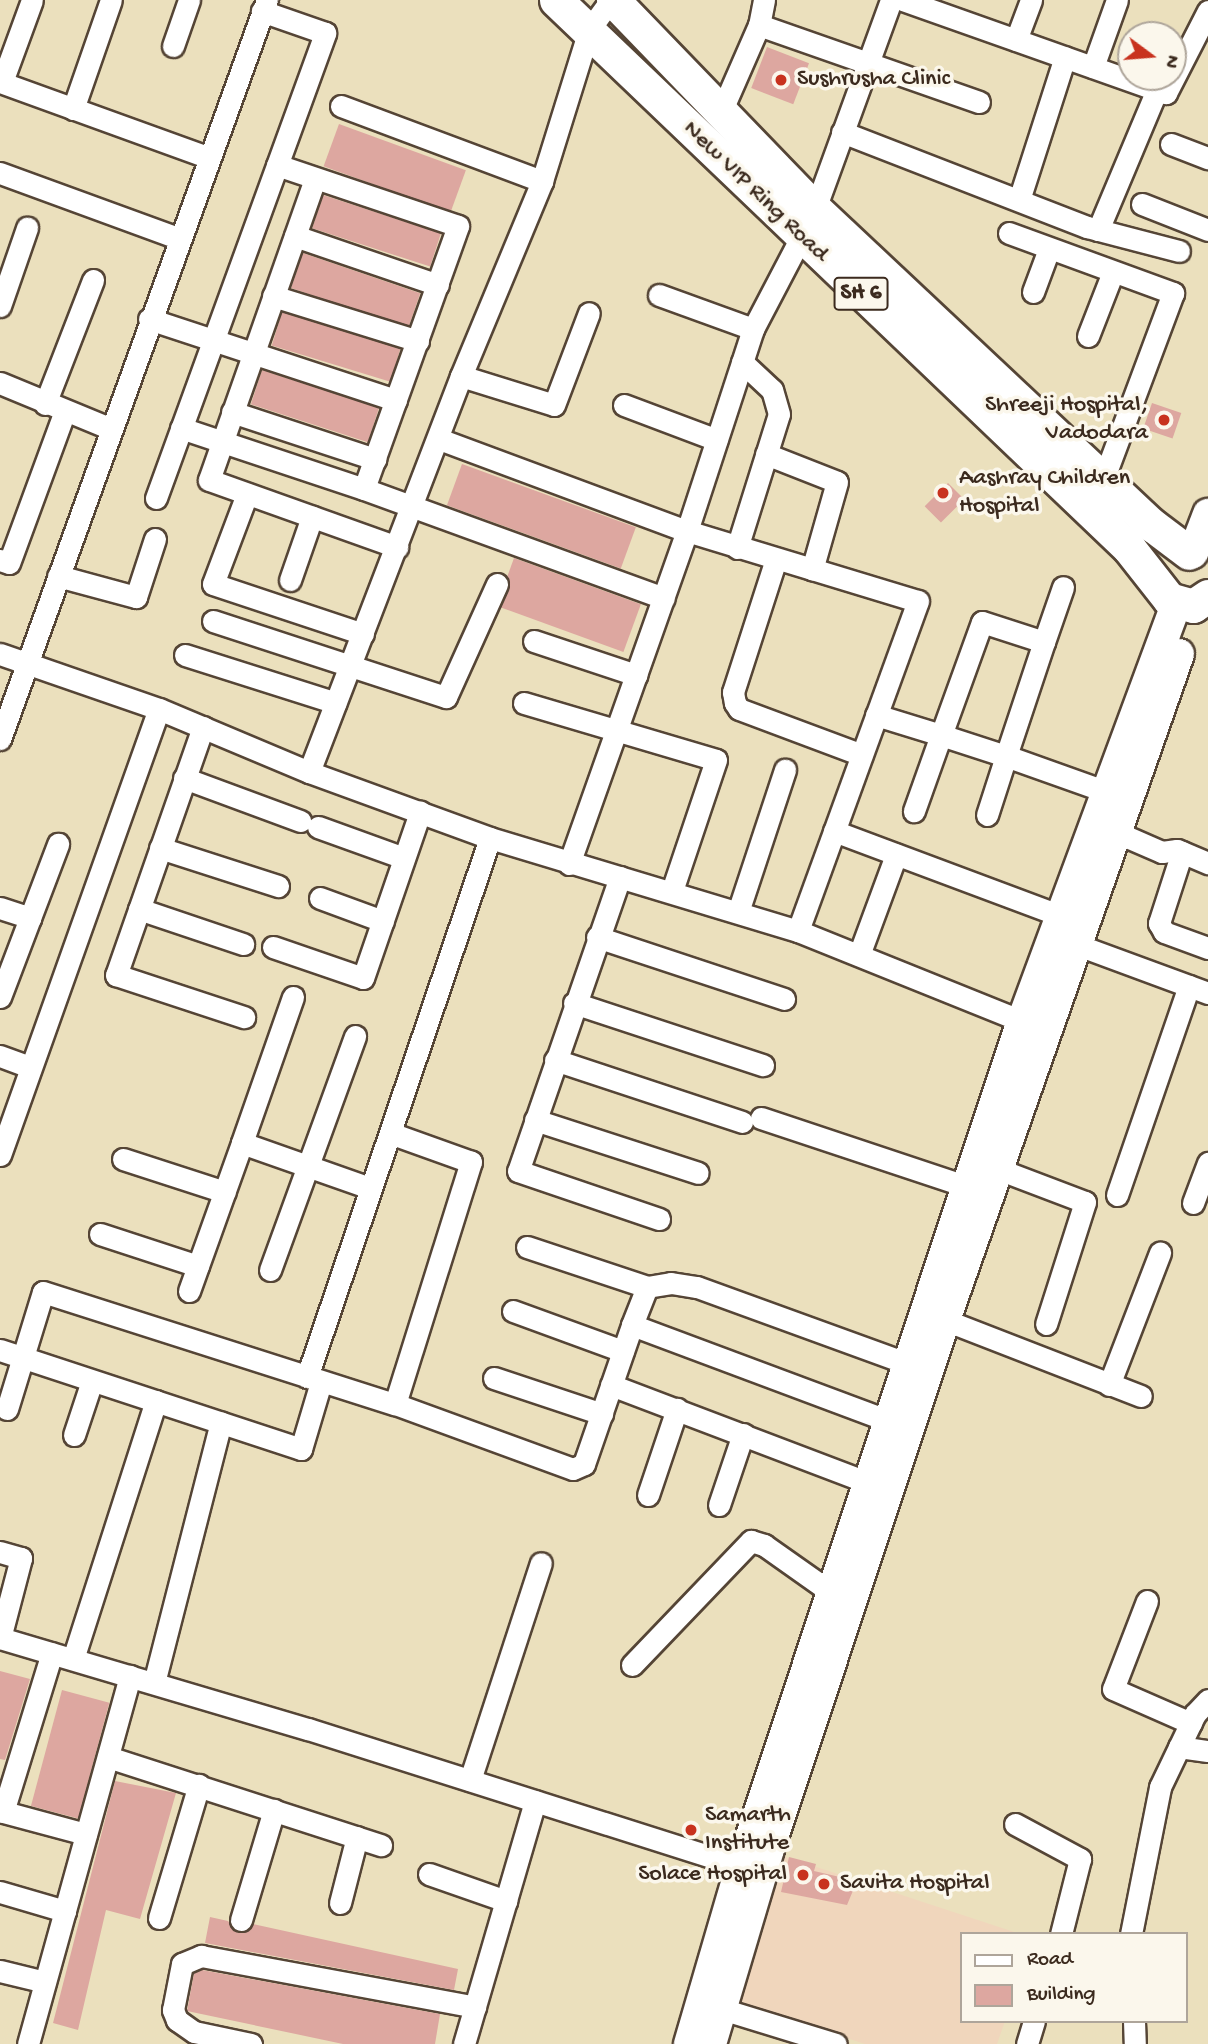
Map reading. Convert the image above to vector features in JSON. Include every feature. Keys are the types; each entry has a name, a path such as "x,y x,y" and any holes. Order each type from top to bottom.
{"main road":[{"name":"New VIP Ring Road","path":"556,0 808,223 1196,556"},
{"name":"New VIP Ring Road","path":"612,0 721,112 808,223 1129,548 1190,603"},
{"path":"1190,603 1165,565 1196,556"}],"street":[{"path":"32,0 1,82 207,157"},
{"path":"73,109 111,0"},
{"path":"173,46 189,0"},
{"path":"309,772 461,376 542,181 589,30 612,0"},
{"path":"721,112 759,25 764,0"},
{"path":"569,864 664,598 753,329 808,223 891,0"},
{"path":"903,0 962,10 1016,40 1156,92 1166,93 1208,11"},
{"path":"1016,40 1031,0"},
{"path":"1093,68 1117,0"},
{"path":"0,739 109,428 264,5 325,33 156,498"},
{"path":"759,25 979,102"},
{"path":"1019,200 1065,57"},
{"path":"1098,230 1156,92"},
{"path":"341,106 542,181"},
{"path":"842,132 1098,230 1179,251"},
{"path":"1171,144 1208,158"},
{"path":"277,165 458,226 364,489"},
{"path":"0,173 178,238"},
{"path":"315,179 209,480 397,547"},
{"path":"1142,204 1208,230"},
{"path":"0,306 27,228"},
{"path":"1009,233 1173,293 1104,478"},
{"path":"295,236 438,285"},
{"path":"1033,292 1049,248"},
{"path":"1088,336 1113,272"},
{"path":"0,560 9,563 93,280"},
{"path":"659,295 753,329"},
{"path":"273,296 418,341"},
{"path":"461,376 554,405 589,313"},
{"path":"149,319 396,400"},
{"path":"737,548 779,414 772,390 742,362"},
{"path":"0,383 55,408 109,428"},
{"path":"624,405 717,440"},
{"path":"232,412 375,459"},
{"path":"181,428 413,506 664,598"},
{"path":"439,439 737,548 918,600 798,931"},
{"path":"766,454 837,482 812,570"},
{"path":"247,494 213,584 363,634"},
{"path":"1196,556 1208,514"},
{"path":"290,580 312,517"},
{"path":"58,576 135,597 155,539"},
{"path":"776,559 733,692 735,704 739,709 862,755"},
{"path":"213,621 446,697 497,584"},
{"path":"987,815 1063,587"},
{"path":"711,2044 722,2009 751,1870 867,1482 969,1187 1022,1021 1107,792 1190,603"},
{"path":"689,2044 1075,944 1118,833 1178,656 1190,603"},
{"path":"914,811 982,622 1044,642"},
{"path":"534,641 636,675"},
{"path":"0,654 159,709 309,772 490,838 798,931 1022,1021"},
{"path":"185,655 336,702"},
{"path":"524,703 716,760 672,891"},
{"path":"0,1155 28,1066 159,709"},
{"path":"876,715 1006,756 1107,792"},
{"path":"202,727 116,975 244,1017"},
{"path":"738,912 786,770"},
{"path":"184,778 404,858"},
{"path":"273,947 363,978 420,812"},
{"path":"834,831 1062,916"},
{"path":"1118,833 1163,852 1182,852 1208,863"},
{"path":"0,1350 301,1449 314,1379 370,1188 490,838"},
{"path":"2,983 58,845"},
{"path":"160,848 278,886"},
{"path":"1182,852 1159,923 1164,932 1208,948"},
{"path":"859,955 896,855"},
{"path":"620,877 518,1171 659,1219"},
{"path":"320,898 383,921"},
{"path":"0,908 30,918"},
{"path":"139,909 243,944"},
{"path":"597,937 784,999"},
{"path":"1075,944 1199,989 1117,1195"},
{"path":"189,1291 293,997"},
{"path":"575,1003 763,1065"},
{"path":"270,1270 355,1036"},
{"path":"0,1056 28,1066"},
{"path":"555,1060 969,1187"},
{"path":"535,1120 698,1173"},
{"path":"390,1133 471,1162 395,1404"},
{"path":"242,1143 370,1188"},
{"path":"123,1159 225,1192"},
{"path":"1193,1203 1208,1163"},
{"path":"998,1169 1085,1202 1045,1324"},
{"path":"100,1234 198,1266"},
{"path":"527,1247 647,1287 671,1283 697,1287 908,1364"},
{"path":"1109,1385 1160,1253"},
{"path":"8,1409 43,1292 395,1404 573,1469 583,1464 647,1287"},
{"path":"513,1311 623,1351"},
{"path":"945,1320 1141,1396"},
{"path":"632,1325 889,1421"},
{"path":"494,1378 602,1414"},
{"path":"74,1435 92,1381"},
{"path":"611,1385 867,1482"},
{"path":"73,1659 156,1401"},
{"path":"648,1495 677,1409"},
{"path":"154,1683 221,1422"},
{"path":"719,1505 743,1434"},
{"path":"632,1665 745,1543 764,1545 832,1593"},
{"path":"0,1552 21,1558 0,1638 470,1780 751,1870"},
{"path":"470,1780 541,1563"},
{"path":"1147,1601 1113,1689 1191,1723"},
{"path":"52,1653 2,1812 86,1833"},
{"path":"28,2044 130,1676"},
{"path":"1131,1932 1160,1787 1191,1723 1208,1700"},
{"path":"1179,1747 1208,1751"},
{"path":"108,1757 381,1845"},
{"path":"159,1918 200,1785"},
{"path":"464,2044 535,1801"},
{"path":"241,1920 274,1810"},
{"path":"1015,1824 1080,1859 1062,1932"},
{"path":"340,1903 356,1837"},
{"path":"429,1874 506,1901"},
{"path":"0,1892 65,1911"},
{"path":"251,2044 194,2032 177,2020 174,1998 182,1964 201,1956 475,2007"},
{"path":"0,1971 45,1982"},
{"path":"722,2009 836,2044"},
{"path":"1027,2044 1033,2023"},
{"path":"1134,2023 1135,2044"}],"shaded area":[{"path":"783,1856 1014,1932 960,1932 960,2023 1004,2023 997,2044 865,2044 736,2002"}],"building":[{"path":"767,47 809,63 793,104 751,88"},
{"path":"339,124 466,170 450,212 324,166"},
{"path":"323,195 441,233 430,267 312,228"},
{"path":"303,253 420,293 408,328 291,288"},
{"path":"282,312 401,348 390,382 272,345"},
{"path":"262,370 379,408 368,442 251,404"},
{"path":"1152,403 1181,413 1173,439 1143,429"},
{"path":"462,464 636,527 621,569 447,505"},
{"path":"948,483 964,499 941,523 925,506"},
{"path":"514,558 641,604 623,652 497,606"},
{"path":"0,1671 30,1679 5,1760 0,1759"},
{"path":"62,1690 109,1703 78,1819 31,1806"},
{"path":"115,1781 176,1793 140,1919 106,1910 78,2030 53,2023"},
{"path":"789,1857 816,1864 814,1871 857,1881 847,1905 781,1892"},
{"path":"210,1917 228,1921 238,1933 253,1924 458,1969 454,1990 205,1943"},
{"path":"202,1970 440,2014 435,2044 343,2044 187,2011 194,1973"}],"place":[{"name":"Sushrusha Clinic","path":"781,80"},
{"name":"Shreeji Hospital, Vadodara","path":"1164,420"},
{"name":"Aashray Children Hospital","path":"943,493"},
{"name":"Samarth Institute","path":"691,1830"},
{"name":"Solace Hospital","path":"803,1875"},
{"name":"Savita Hospital","path":"824,1884"}]}
